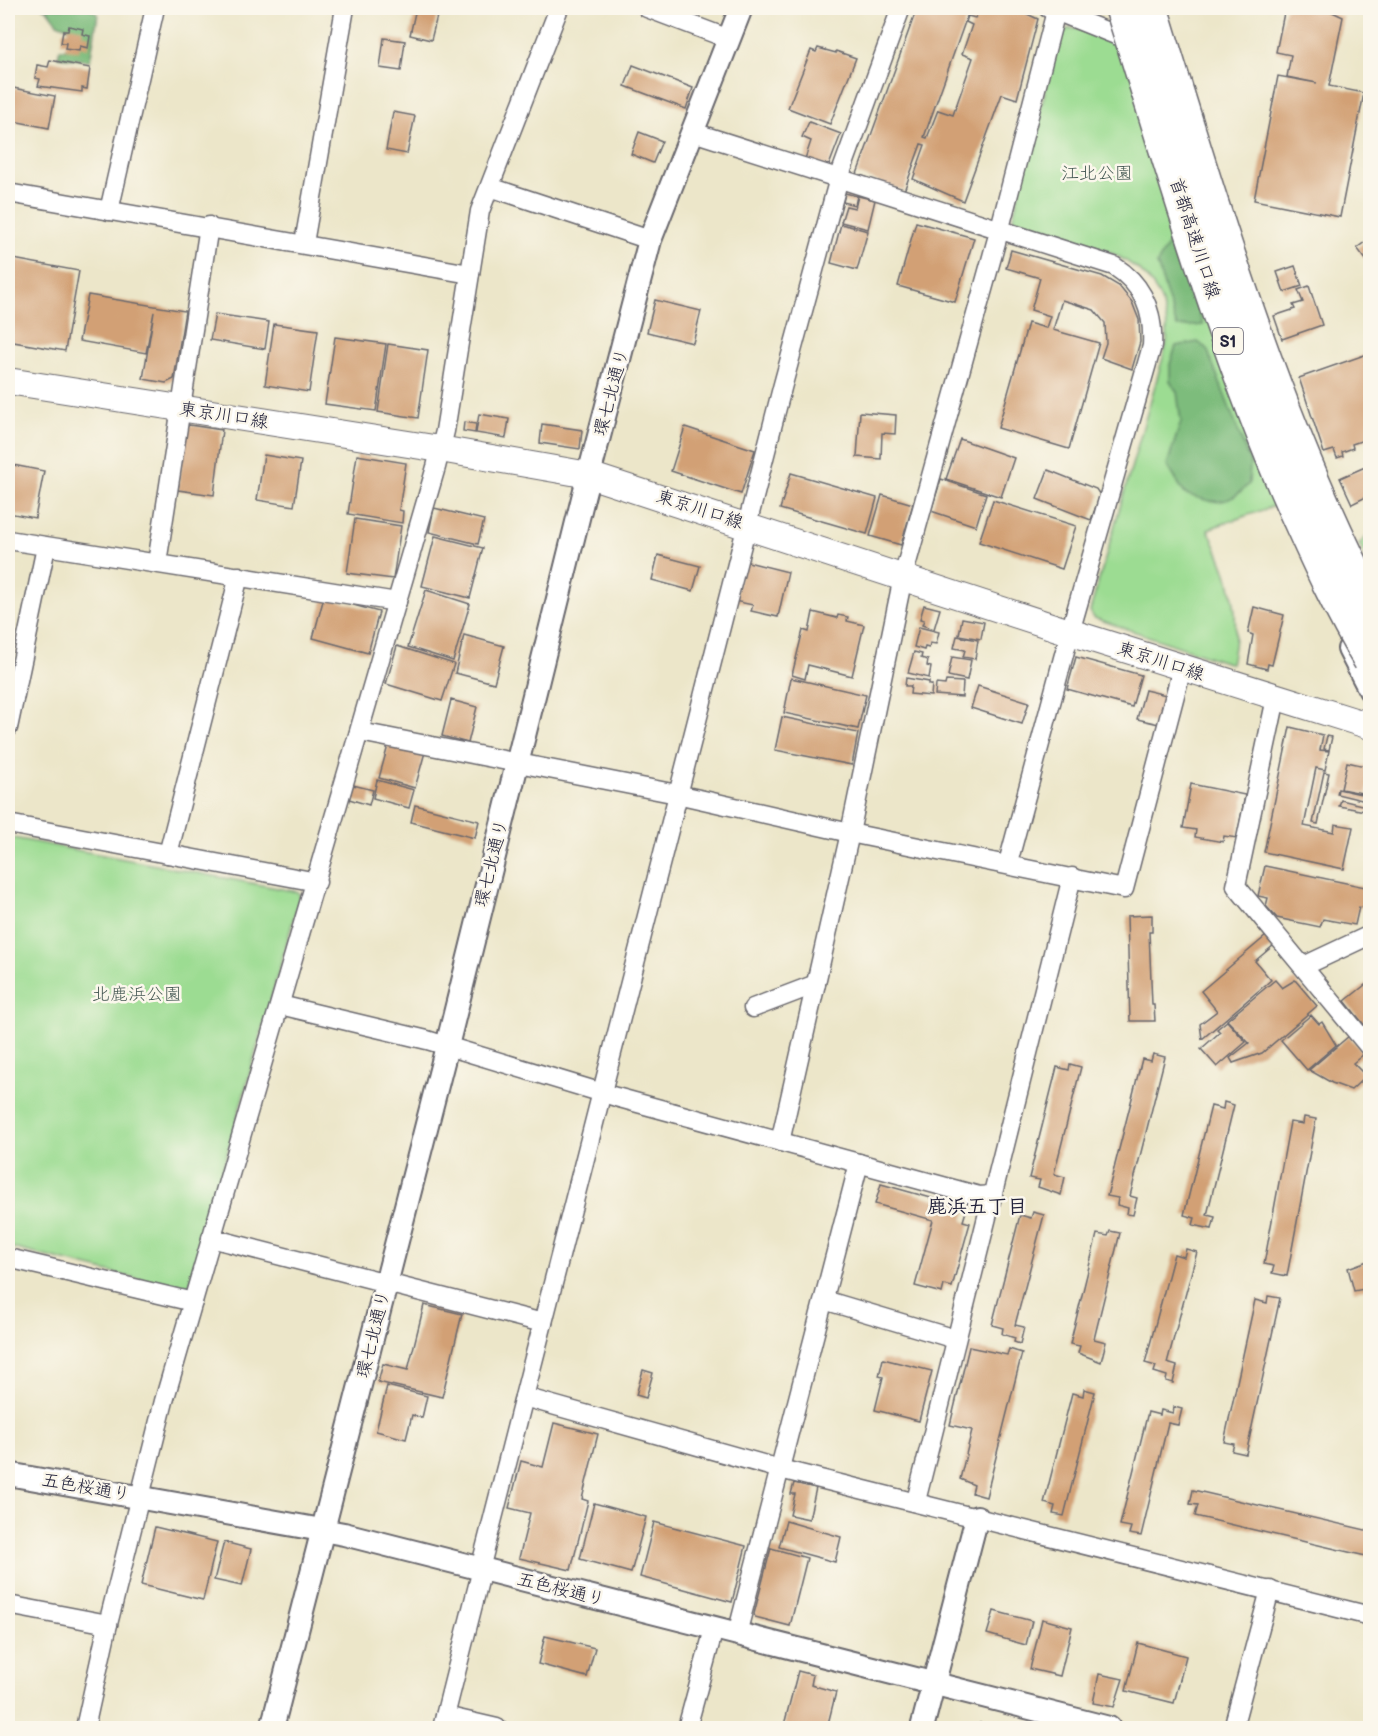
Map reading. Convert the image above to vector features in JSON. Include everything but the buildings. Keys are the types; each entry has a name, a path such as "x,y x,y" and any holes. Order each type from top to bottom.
{"highway":[{"name":"首都高速川口線","path":"1122,8 1211,292 1244,387 1322,570 1371,660"},
{"name":"首都高速川口線","path":"1149,8 1272,375 1347,558 1371,602"}],"main road":[{"name":"東京川口線","path":"8,381 440,449 589,475 1182,668 1371,726"}],"street":[{"path":"109,211 155,8"},
{"path":"304,243 345,8"},
{"path":"85,1728 140,1497 193,1302 317,882 440,449 480,211 559,8"},
{"path":"647,8 729,39"},
{"name":"環七北通り","path":"272,1728 650,240 741,8"},
{"path":"496,1728 443,1722 746,525 839,178 901,8"},
{"path":"1149,8 1149,48 1258,378 1299,483 1311,566 1326,608 1371,690"},
{"path":"780,1142 850,833 903,577 1000,228 1052,9 1149,48"},
{"path":"693,132 1114,266 1137,284 1152,316 1152,346 1070,632 1008,863"},
{"path":"490,187 650,240"},
{"path":"8,193 209,226 470,274"},
{"path":"157,563 209,226"},
{"path":"1299,483 1352,552 1371,584"},
{"path":"8,540 397,602"},
{"path":"8,728 46,547"},
{"path":"168,854 239,576"},
{"path":"360,732 677,794 850,833 1072,876 1124,889 1182,668"},
{"path":"1276,698 1236,886 1371,1048"},
{"path":"8,824 317,882"},
{"path":"916,1501 1072,876"},
{"path":"1304,966 1371,935"},
{"path":"753,1008 816,984"},
{"path":"280,1005 447,1046 602,1093 980,1196 993,1195"},
{"path":"737,1634 860,1163"},
{"path":"211,1238 543,1323"},
{"path":"8,1258 193,1302"},
{"path":"824,1300 955,1339"},
{"path":"524,1397 780,1468 1371,1616"},
{"name":"五色桜通り","path":"8,1474 323,1530 1110,1728"},
{"path":"922,1728 977,1517"},
{"path":"1233,1728 1270,1590"},
{"path":"8,1605 108,1624"},
{"path":"687,1728 714,1629"}],"green space":[{"path":"46,8 89,8 98,14 90,61 58,57 60,49 66,49 70,28 57,23"},
{"name":"江北公園","path":"1070,28 1088,31 1130,48 1283,503 1208,529 1223,563 1235,610 1236,626 1231,664 1094,618 1090,611 1167,339 1164,310 1154,287 1138,269 1117,256 1093,246 1015,225 1013,216 1060,33"},
{"path":"1174,233 1204,325 1177,327 1157,264"},
{"path":"1198,342 1207,349 1250,462 1249,484 1227,500 1204,500 1185,494 1167,465 1181,422 1177,392 1170,381 1170,364 1176,346"},
{"path":"1370,534 1370,564 1359,544"},
{"name":"北鹿浜公園","path":"8,837 298,892 300,896 190,1284 182,1290 8,1247"}],"district":[{"name":"鹿浜五丁目","path":"977,1206"}]}
